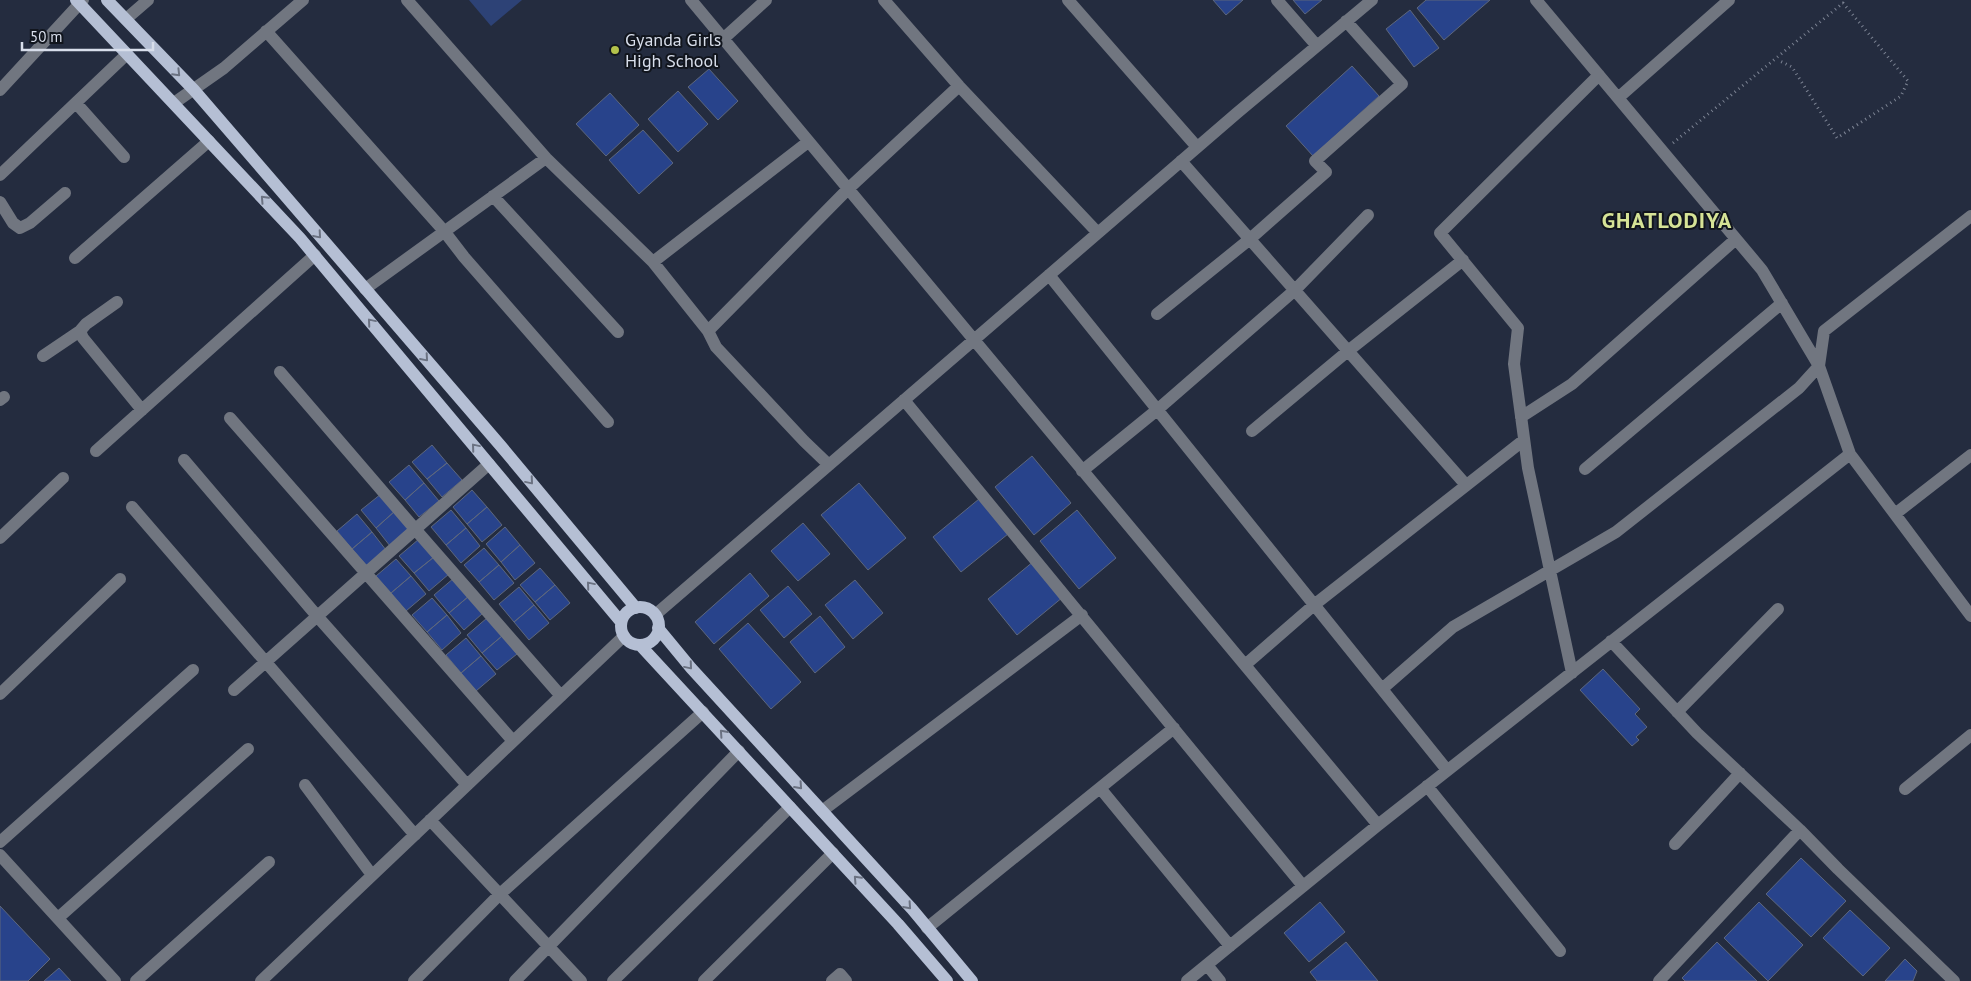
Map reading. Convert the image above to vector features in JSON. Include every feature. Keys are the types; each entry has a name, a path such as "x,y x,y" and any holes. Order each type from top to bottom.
{"main road":[{"path":"107,0 194,90 494,437 636,608"},
{"path":"80,2 315,255 621,622"},
{"path":"947,981 898,924 739,750 640,645 631,643 624,636 621,630 621,622 624,616 636,608 643,608 655,615 658,628 691,668 822,811 972,981"},
{"path":"640,645 652,640 658,628"}],"street":[{"path":"126,19 148,0"},
{"path":"174,103 224,68 303,0"},
{"path":"408,0 546,158 653,262 708,331 716,347 829,465"},
{"path":"690,0 1378,825"},
{"path":"723,39 766,0"},
{"path":"884,0 960,86 1098,233"},
{"path":"1277,0 1317,46"},
{"path":"655,615 1197,147 1372,0"},
{"path":"1536,0 1762,270 1819,366 1850,454 1971,616"},
{"path":"1618,98 1729,0"},
{"path":"0,90 80,2"},
{"path":"1073,2 1197,147"},
{"path":"1157,314 1250,239 1326,172 1315,161 1402,84 1346,21"},
{"path":"267,30 444,231 464,257 608,422"},
{"path":"0,175 128,54"},
{"path":"1572,673 1528,468 1514,364 1518,328 1440,233 1599,75"},
{"path":"708,331 848,189 960,86"},
{"path":"76,103 124,157"},
{"path":"75,258 209,140"},
{"path":"653,262 808,142"},
{"path":"365,289 546,158"},
{"path":"1181,161 1466,485"},
{"path":"0,202 13,223 20,228 30,223 65,193"},
{"path":"493,196 618,332"},
{"path":"1082,471 1157,410 1295,290 1368,215"},
{"path":"1382,689 1453,627 1616,532 1799,388 1819,366 1824,331 1971,216"},
{"path":"1521,418 1572,384 1736,239"},
{"path":"96,450 315,255"},
{"path":"1252,431 1348,351 1463,260"},
{"path":"1049,275 1447,770"},
{"path":"43,356 80,331 86,324 117,302"},
{"path":"1585,469 1782,303"},
{"path":"80,331 142,410"},
{"path":"280,372 562,696"},
{"path":"904,400 1303,886"},
{"path":"230,418 513,741"},
{"path":"1244,665 1314,605 1524,440"},
{"path":"1187,981 1447,770 1850,454"},
{"path":"1895,514 1971,455"},
{"path":"184,460 317,616 467,785"},
{"path":"234,690 489,464"},
{"path":"0,538 63,478"},
{"path":"132,507 414,835"},
{"path":"0,694 120,579"},
{"path":"1677,712 1778,609"},
{"path":"822,811 1082,615"},
{"path":"261,981 624,636"},
{"path":"1611,641 1677,712 1954,981"},
{"path":"0,842 193,670"},
{"path":"414,981 500,894 703,712"},
{"path":"927,928 1174,728"},
{"path":"1905,789 1971,735"},
{"path":"58,918 248,749"},
{"path":"515,981 739,750"},
{"path":"1675,844 1740,773"},
{"path":"305,786 372,875"},
{"path":"1427,786 1560,951"},
{"path":"1100,788 1230,946"},
{"path":"613,981 790,807"},
{"path":"430,820 582,981"},
{"path":"1662,978 1800,830"},
{"path":"704,981 833,853"},
{"path":"0,855 115,981"},
{"path":"136,981 269,862"},
{"path":"1207,965 1220,981"},
{"path":"832,981 840,974 846,981"}],"path":[{"path":"1663,152 1843,3 1908,81 1901,96 1837,138 1792,67 1780,61"}],"shaded area":[{"path":"469,0 522,0 491,26"}],"building":[{"path":"1213,0 1243,0 1226,15"},
{"path":"1293,0 1322,0 1305,14"},
{"path":"1426,0 1490,0 1444,40 1417,8"},
{"path":"1410,10 1439,48 1414,67 1386,29"},
{"path":"1352,66 1379,96 1313,156 1286,126"},
{"path":"709,69 738,101 718,120 688,87"},
{"path":"678,91 708,124 678,152 648,119"},
{"path":"610,93 639,125 606,156 576,124"},
{"path":"643,130 673,163 639,194 609,160"},
{"path":"432,445 447,463 427,479 412,462"},
{"path":"1032,456 1071,503 1034,535 995,487"},
{"path":"447,463 462,480 442,497 427,479"},
{"path":"409,465 424,483 405,500 389,482"},
{"path":"424,483 439,501 419,517 405,500"},
{"path":"859,483 906,538 868,570 821,515"},
{"path":"472,490 487,507 467,524 453,507"},
{"path":"381,494 395,511 376,528 361,510"},
{"path":"979,499 1008,534 961,572 933,537"},
{"path":"487,507 502,525 482,542 467,524"},
{"path":"451,510 466,528 446,545 431,527"},
{"path":"1077,510 1116,558 1079,589 1040,541"},
{"path":"395,511 410,529 390,546 376,528"},
{"path":"357,514 372,532 352,549 337,531"},
{"path":"803,523 830,554 798,581 771,551"},
{"path":"505,527 520,545 501,562 486,544"},
{"path":"466,528 480,546 461,563 446,545"},
{"path":"372,532 386,550 367,566 352,549"},
{"path":"419,539 434,557 414,573 399,556"},
{"path":"520,545 535,563 515,580 501,562"},
{"path":"484,548 499,565 479,582 464,565"},
{"path":"434,557 449,574 429,591 414,573"},
{"path":"396,559 411,576 391,593 376,576"},
{"path":"1034,561 1063,597 1017,635 988,599"},
{"path":"499,565 514,583 494,600 479,582"},
{"path":"540,568 555,585 535,602 520,585"},
{"path":"750,573 769,596 714,644 695,622"},
{"path":"411,576 426,594 406,611 391,593"},
{"path":"454,578 469,596 449,613 434,595"},
{"path":"855,580 883,613 853,639 825,605"},
{"path":"555,585 570,603 550,620 535,602"},
{"path":"788,586 812,614 784,638 760,610"},
{"path":"519,587 534,605 514,622 499,604"},
{"path":"469,596 483,613 464,630 449,613"},
{"path":"432,598 447,615 427,632 412,615"},
{"path":"534,605 549,623 529,640 514,622"},
{"path":"447,615 461,633 442,650 427,632"},
{"path":"820,616 845,647 815,673 790,642"},
{"path":"487,618 502,636 482,653 467,635"},
{"path":"748,623 801,682 771,709 719,649"},
{"path":"502,636 517,654 497,670 482,653"},
{"path":"466,638 481,656 461,673 446,655"},
{"path":"481,656 496,674 476,691 461,673"},
{"path":"1603,669 1640,709 1635,714 1647,727 1636,737 1639,740 1632,746 1580,690"},
{"path":"1801,858 1846,901 1811,937 1766,894"},
{"path":"1320,902 1345,932 1309,962 1284,933"},
{"path":"1759,902 1803,945 1768,981 1724,938"},
{"path":"0,906 50,959 28,981 0,981"},
{"path":"1850,910 1890,948 1863,976 1823,938"},
{"path":"1346,942 1378,981 1317,981 1310,972"},
{"path":"1717,942 1757,981 1685,981 1682,978"},
{"path":"1905,959 1917,971 1913,981 1885,981"},
{"path":"59,968 71,981 44,981"}],"place":[{"name":"Gyanda Girls High School","path":"615,50"}],"district":[{"name":"GHATLODIYA","path":"1667,220"}]}
